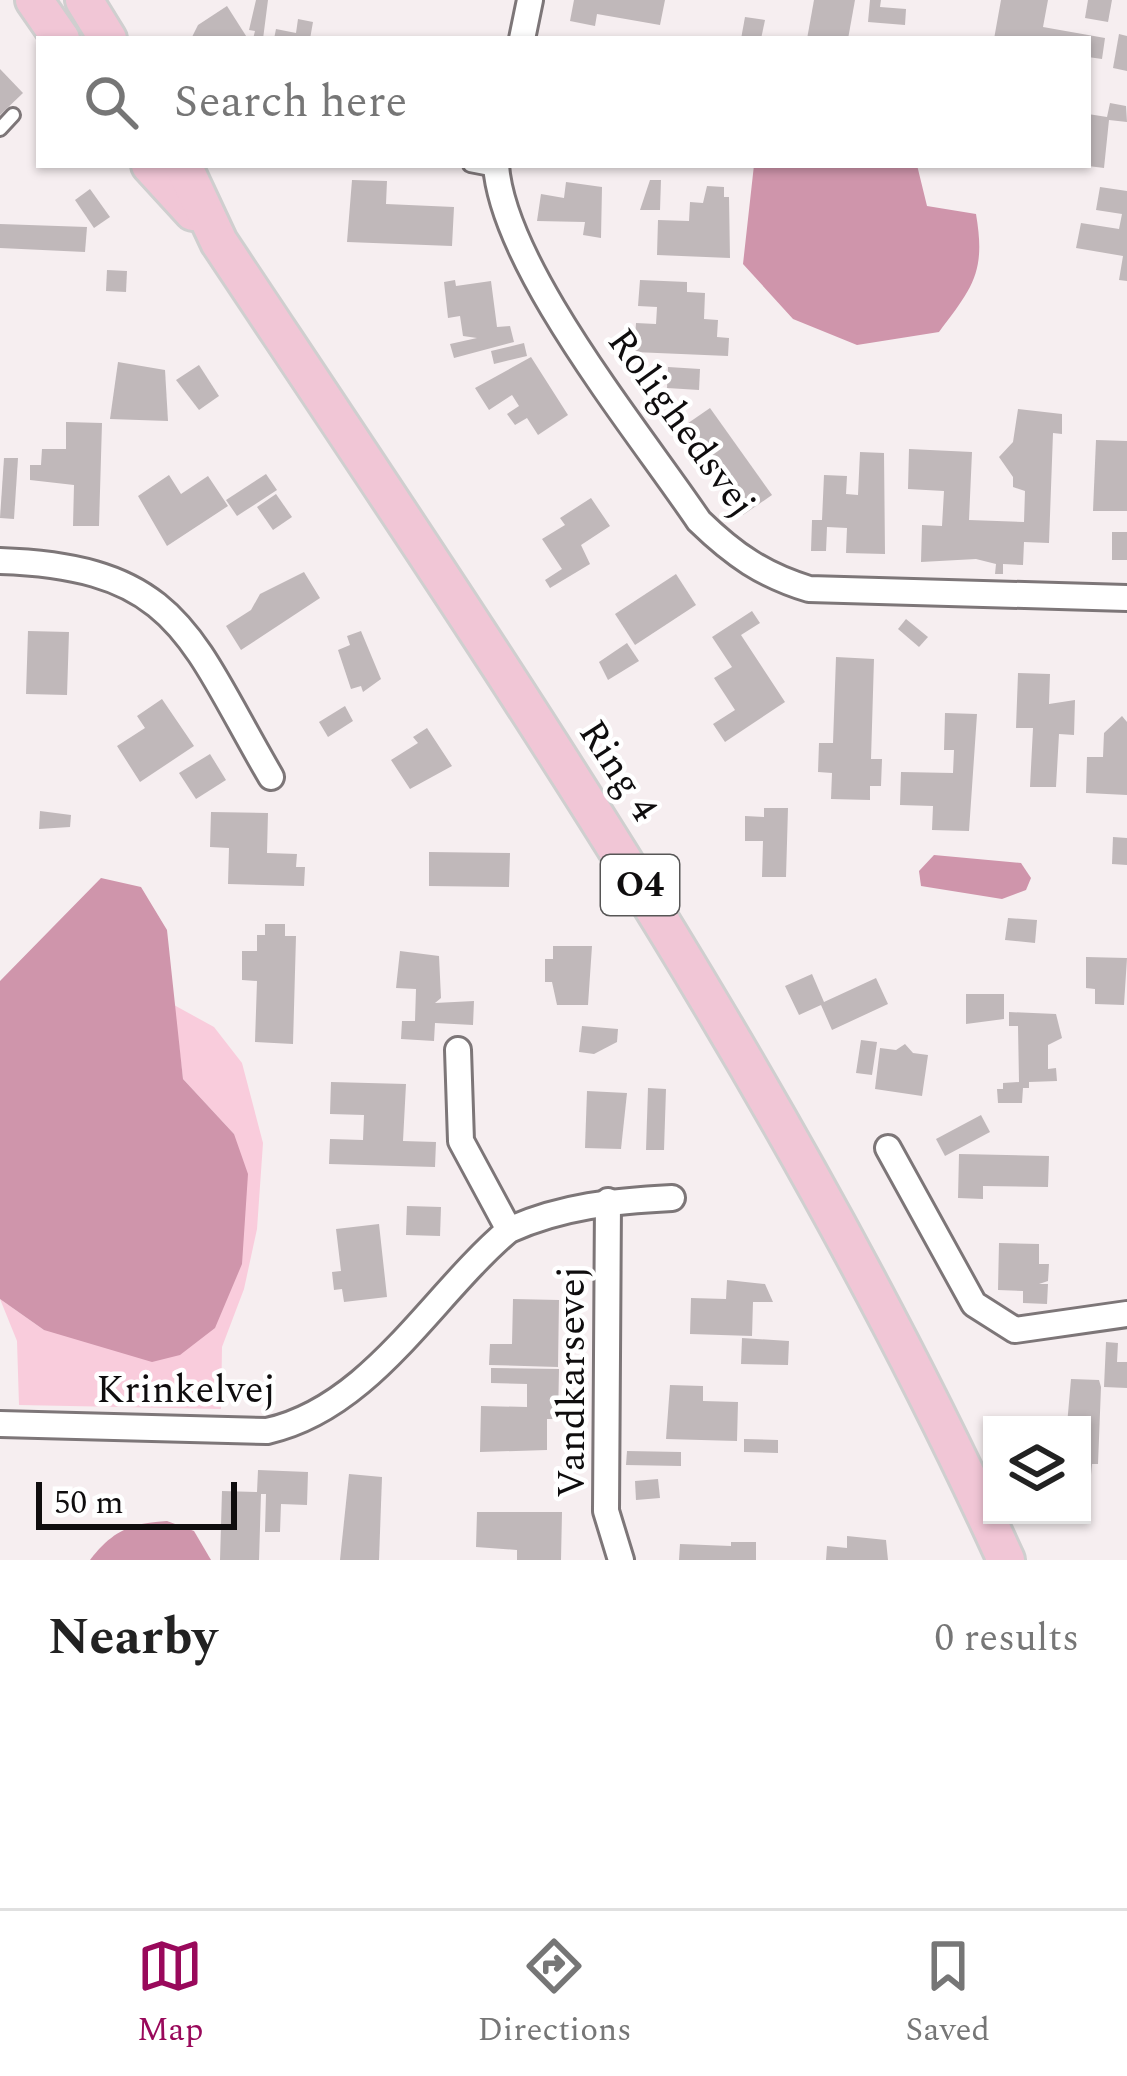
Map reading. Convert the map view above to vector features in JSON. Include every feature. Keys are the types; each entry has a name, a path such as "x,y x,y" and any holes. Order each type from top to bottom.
{"main road":[{"path":"34,0 59,36"},
{"path":"84,0 107,36"},
{"name":"Ring 4","path":"153,168 220,242"},
{"name":"Ring 4","path":"184,168 220,242 708,994 895,1330 1006,1560"}],"street":[{"path":"523,36 530,0"},
{"name":"Rolighedsvej","path":"496,168 498,200 519,254 699,521 734,556 770,577 809,589 1127,598"},
{"path":"0,561 56,563 137,588 182,626 272,778"},
{"path":"458,1050 461,1141 509,1230"},
{"path":"888,1148 974,1304 1015,1330 1127,1314"},
{"name":"Krinkelvej","path":"0,1424 267,1431 305,1423 341,1401 509,1230 542,1215 608,1201 672,1198"},
{"name":"Vandkarsevej","path":"608,1201 607,1511 621,1560"}],"lane":[{"path":"0,129 13,116"}],"shaded area":[{"path":"754,168 918,168 927,206 976,214 979,251 974,278 939,332 857,345 793,319 743,264"},
{"path":"934,855 1021,863 1031,878 1026,890 1002,899 921,886 919,871"},
{"path":"101,878 141,887 167,930 183,1079 234,1134 248,1174 242,1264 215,1328 180,1355 152,1362 44,1330 0,1299 0,981"},
{"path":"174,1005 214,1027 242,1063 263,1143 257,1229 244,1289 222,1347 221,1409 19,1405 17,1341 0,1299 44,1330 234,1134 183,1079"},
{"path":"167,1521 194,1531 211,1560 90,1560 123,1530"}],"building":[{"path":"256,0 268,0 263,36 254,36 255,31 249,30"},
{"path":"574,0 665,0 660,25 597,14 595,26 570,21"},
{"path":"814,0 855,0 849,36 808,36"},
{"path":"870,0 881,0 880,7 906,9 905,25 868,22"},
{"path":"1001,0 1048,0 1043,27 1105,38 1102,59 1091,57 1091,36 995,36"},
{"path":"1088,0 1112,0 1108,22 1085,18"},
{"path":"227,6 246,36 192,36 198,25"},
{"path":"745,17 765,20 762,36 742,36"},
{"path":"298,19 313,22 311,36 275,36 276,29 296,33"},
{"path":"1119,34 1127,36 1127,71 1113,68"},
{"path":"0,69 23,93 0,115"},
{"path":"1110,103 1126,106 1127,122 1109,120 1104,168 1091,166 1091,114 1107,117"},
{"path":"352,180 387,181 386,204 454,207 452,246 347,242"},
{"path":"650,180 661,180 660,210 640,210"},
{"path":"566,182 602,187 601,238 583,235 585,222 537,221 541,194 564,198"},
{"path":"707,186 724,187 724,197 729,197 730,258 657,255 658,220 689,221 690,202 703,203"},
{"path":"1100,187 1127,191 1127,281 1119,280 1123,256 1076,248 1081,223 1119,229 1122,214 1096,210"},
{"path":"90,189 110,217 94,228 75,200"},
{"path":"0,224 87,227 85,252 0,248"},
{"path":"107,270 127,271 126,292 106,291"},
{"path":"455,280 456,286 491,281 497,327 510,326 514,342 454,358 450,344 477,338 463,336 460,316 448,318 444,282"},
{"path":"640,280 687,282 687,292 705,293 704,319 718,320 717,337 729,338 728,356 634,352 636,323 656,324 657,307 638,306"},
{"path":"524,343 527,356 494,364 491,351"},
{"path":"531,357 568,415 538,435 527,418 515,425 507,414 519,406 512,395 489,410 475,388"},
{"path":"118,362 165,370 168,421 110,419"},
{"path":"199,365 219,396 199,410 176,380"},
{"path":"668,367 700,369 699,390 667,388"},
{"path":"710,408 772,495 743,515 681,428"},
{"path":"1018,409 1062,414 1062,434 1053,433 1049,543 1024,542 1023,565 1003,564 1003,574 995,574 996,564 976,559 921,562 922,525 942,526 944,491 908,489 909,449 972,452 969,520 1024,522 1025,491 1013,487 1013,477 999,457 1013,442"},
{"path":"66,422 102,423 99,526 73,526 74,485 30,480 30,465 41,465 42,449 66,449"},
{"path":"1096,440 1127,441 1127,511 1093,511"},
{"path":"860,452 884,453 885,554 846,553 847,528 827,527 826,551 811,551 812,520 822,520 824,475 847,476 846,494 858,495"},
{"path":"4,458 18,458 14,519 0,518"},
{"path":"266,474 277,490 237,516 226,500"},
{"path":"169,475 181,494 208,476 228,506 167,546 138,496"},
{"path":"276,494 292,517 273,530 257,507"},
{"path":"591,498 610,526 581,545 590,564 550,588 545,580 562,569 542,539 565,525 560,518"},
{"path":"1112,532 1127,532 1127,560 1112,560"},
{"path":"304,572 320,598 241,650 226,626 251,610 260,594"},
{"path":"676,574 696,605 635,645 615,614"},
{"path":"752,611 760,623 741,635 785,702 725,742 713,724 735,710 714,678 732,667 712,637"},
{"path":"906,619 928,637 919,647 898,629"},
{"path":"28,631 69,632 67,695 26,694"},
{"path":"361,631 381,679 363,692 361,686 351,689 338,650 350,645 347,636"},
{"path":"627,643 639,661 608,680 599,662"},
{"path":"836,657 874,659 871,759 882,759 881,786 870,786 870,800 831,799 832,773 818,772 819,743 833,743"},
{"path":"1018,673 1050,674 1049,704 1075,700 1074,735 1059,734 1056,787 1030,787 1033,728 1016,728"},
{"path":"162,699 194,746 140,782 117,746 145,728 137,716"},
{"path":"345,706 353,721 328,737 319,722"},
{"path":"945,713 977,714 969,831 932,830 933,806 900,805 901,772 953,773 954,750 944,750"},
{"path":"1122,716 1127,722 1127,795 1086,793 1087,757 1103,757 1104,733"},
{"path":"427,728 452,766 410,789 391,760 418,743 413,737"},
{"path":"210,754 226,780 196,799 179,773"},
{"path":"764,808 788,808 786,877 762,877 763,841 745,841 745,816 764,817"},
{"path":"40,811 71,815 70,827 39,829"},
{"path":"211,812 268,813 267,853 297,854 296,867 305,867 304,886 228,884 229,848 210,847"},
{"path":"1113,837 1127,838 1127,865 1112,864"},
{"path":"429,852 510,853 509,887 429,886"},
{"path":"1008,918 1037,920 1035,943 1005,940"},
{"path":"265,924 285,924 285,936 296,936 293,1044 255,1042 257,981 242,980 242,951 257,951 257,935 265,935"},
{"path":"553,946 592,946 588,1005 557,1005 552,982 545,982 545,959 553,959"},
{"path":"400,951 439,956 441,998 435,1003 474,1001 473,1025 435,1023 434,1041 401,1039 402,1021 415,1021 416,989 396,988"},
{"path":"1086,957 1127,958 1124,1005 1095,1004 1095,989 1086,988"},
{"path":"812,974 824,1002 876,978 888,1004 832,1030 821,1005 799,1015 785,986"},
{"path":"966,994 1004,994 1004,1019 966,1024"},
{"path":"1009,1012 1056,1014 1062,1038 1048,1045 1048,1069 1056,1068 1057,1081 1029,1082 1029,1088 1023,1088 1022,1103 998,1103 997,1089 1003,1089 1003,1083 1019,1082 1018,1026 1009,1026"},
{"path":"582,1026 618,1029 617,1042 594,1054 579,1052"},
{"path":"861,1040 877,1042 872,1075 856,1073"},
{"path":"905,1044 913,1053 928,1055 922,1096 875,1089 880,1048 896,1050"},
{"path":"331,1082 406,1084 403,1141 436,1142 435,1167 329,1164 330,1139 363,1140 364,1115 330,1114"},
{"path":"648,1088 666,1089 664,1150 646,1150"},
{"path":"587,1091 627,1093 621,1149 585,1148"},
{"path":"981,1115 990,1132 945,1156 936,1139"},
{"path":"959,1154 1049,1156 1048,1187 983,1186 983,1199 958,1198"},
{"path":"407,1206 441,1207 440,1236 406,1235"},
{"path":"379,1224 387,1297 344,1302 342,1289 334,1290 332,1272 341,1271 336,1229"},
{"path":"999,1243 1039,1244 1039,1264 1049,1264 1048,1281 1039,1284 1048,1284 1047,1304 1023,1303 1023,1291 998,1290"},
{"path":"727,1280 765,1284 773,1302 753,1302 752,1336 690,1334 691,1298 726,1299"},
{"path":"513,1299 559,1300 558,1367 489,1365 490,1344 512,1344"},
{"path":"742,1338 789,1341 788,1365 741,1364"},
{"path":"1106,1342 1118,1343 1117,1362 1127,1362 1127,1388 1104,1387"},
{"path":"491,1368 559,1369 558,1419 547,1419 547,1450 480,1452 481,1406 527,1407 527,1384 491,1383"},
{"path":"1071,1379 1099,1380 1098,1464 1092,1464 1091,1475 1091,1416 1068,1416"},
{"path":"670,1385 703,1386 703,1401 738,1402 737,1441 666,1439"},
{"path":"744,1439 778,1440 778,1453 744,1452"},
{"path":"627,1451 681,1452 681,1466 626,1465"},
{"path":"258,1470 308,1472 307,1505 281,1504 280,1532 265,1532 266,1494 261,1494 259,1560 220,1560 222,1491 257,1492"},
{"path":"349,1474 382,1477 379,1560 340,1560"},
{"path":"658,1479 660,1498 636,1500 635,1481"},
{"path":"477,1512 562,1512 561,1560 517,1560 517,1550 476,1547"},
{"path":"847,1536 886,1540 888,1560 826,1560 827,1546 847,1548"},
{"path":"731,1542 756,1542 756,1560 679,1560 680,1544 731,1546"}]}
